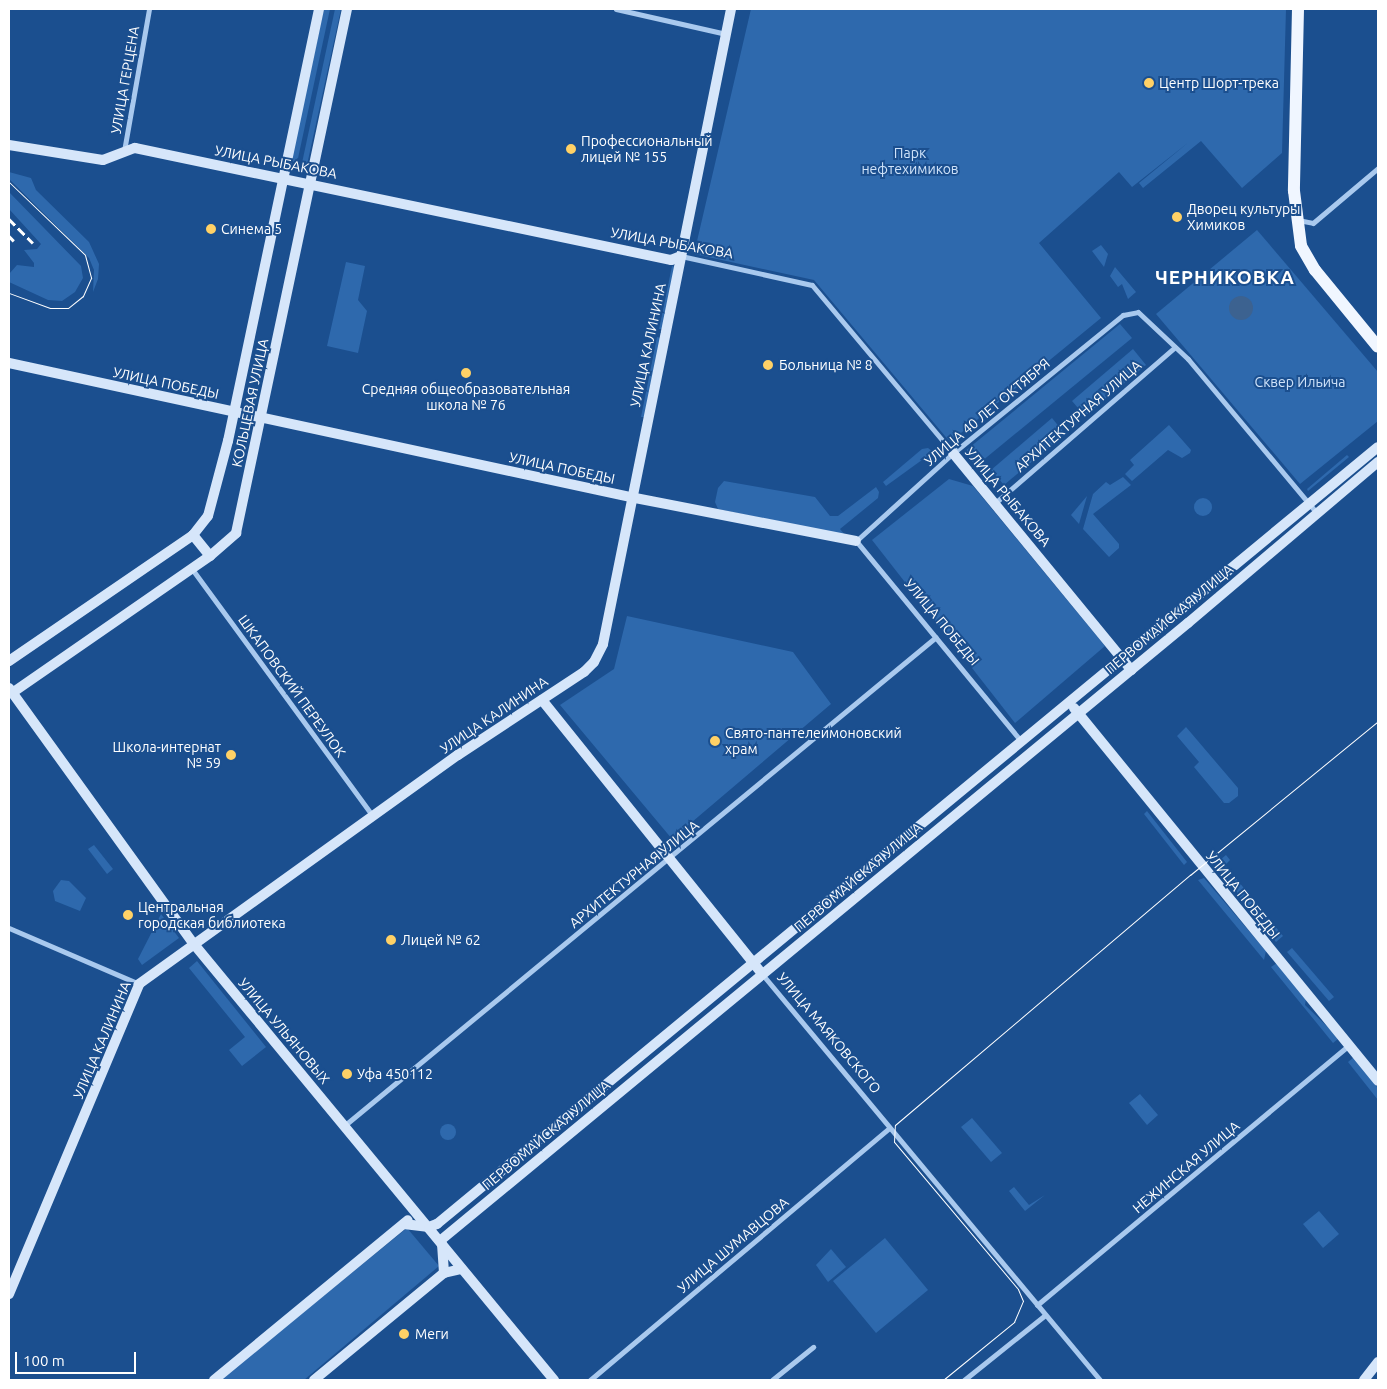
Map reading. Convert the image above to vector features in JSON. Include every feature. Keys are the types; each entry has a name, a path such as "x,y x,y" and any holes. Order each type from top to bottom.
{"main road":[{"name":"КОЛЬЦЕВАЯ УЛИЦА","path":"9,661 193,535 208,516 214,499 234,412 319,9"},
{"name":"КОЛЬЦЕВАЯ УЛИЦА","path":"10,691 192,569 236,533 262,417 346,9"},
{"name":"УЛИЦА КАЛИНИНА","path":"9,1294 139,984 193,943 373,816 584,672 594,662 602,644 630,496 731,9"},
{"path":"1298,9 1296,219 1300,246 1315,270 1378,347"},
{"name":"УЛИЦА РЫБАКОВА","path":"9,145 103,160 123,155 135,148 310,183 670,260 681,256"},
{"name":"УЛИЦА ПОБЕДЫ","path":"9,363 630,496 856,540"},
{"name":"ПЕРВОМАЙСКАЯ УЛИЦА","path":"440,1240 1131,670 1378,447"},
{"name":"УЛИЦА РЫБАКОВА","path":"953,453 1131,670"},
{"name":"ПЕРВОМАЙСКАЯ УЛИЦА","path":"429,1227 437,1224 1121,659 1312,508 1378,462"},
{"path":"193,535 210,556"},
{"name":"УЛИЦА УЛЬЯНОВЫХ","path":"10,691 193,943 554,1380"},
{"name":"УЛИЦА МАЯКОВСКОГО","path":"542,700 668,861 762,974"},
{"name":"УЛИЦА ПОБЕДЫ","path":"1069,702 1378,1081"},
{"path":"214,1380 404,1224 410,1216 411,1205"},
{"path":"404,1224 429,1227"},
{"path":"440,1240 444,1273"},
{"path":"314,1380 444,1273 462,1269"},
{"path":"1364,1380 1378,1362"}],"street":[{"name":"УЛИЦА ГЕРЦЕНА","path":"123,155 149,9"},
{"path":"616,9 726,34"},
{"path":"1296,219 1313,223 1378,168"},
{"name":"УЛИЦА РЫБАКОВА","path":"681,256 812,285 953,453"},
{"name":"УЛИЦА 40 ЛЕТ ОКТЯБРЯ","path":"856,540 953,453 1123,315 1138,312 1175,347"},
{"path":"1175,347 1312,508"},
{"name":"АРХИТЕКТУРНАЯ УЛИЦА","path":"995,503 1175,347"},
{"name":"УЛИЦА ПОБЕДЫ","path":"856,540 1022,741"},
{"name":"ШКАПОВСКИЙ ПЕРЕУЛОК","path":"192,569 373,816"},
{"name":"АРХИТЕКТУРНАЯ УЛИЦА","path":"345,1125 668,861 936,636"},
{"path":"9,928 139,984"},
{"name":"УЛИЦА МАЯКОВСКОГО","path":"762,974 1100,1380"},
{"name":"НЕЖИНСКАЯ УЛИЦА","path":"1037,1306 1348,1046"},
{"name":"УЛИЦА ШУМАВЦОВА","path":"590,1380 889,1128"},
{"path":"964,1380 1045,1315"},
{"path":"772,1380 813,1347"}],"green space":[{"path":"324,9 330,9 297,163 291,161"},
{"path":"335,9 341,9 307,165 302,163"},
{"name":"Парк нефтехимиков","path":"751,9 1286,9 1282,153 1242,188 1201,141 1143,188 1139,183 1189,142 1132,187 1119,172 1039,243 1101,318 950,442 814,280 694,254"},
{"path":"9,172 31,178 36,190 89,242 99,264 98,279 93,292 94,270 89,258 9,179"},
{"path":"9,192 81,266 83,278 75,292 62,301 48,300 9,282 9,274 17,265 34,267 34,263 24,250 37,249 41,244 9,209"},
{"name":"Сквер Ильича","path":"1257,230 1378,372 1378,421 1300,484 1156,314"},
{"path":"1101,245 1108,254 1104,267 1092,251"},
{"path":"346,262 365,266 358,300 367,311 358,353 327,346"},
{"path":"672,266 676,267 663,329 659,329"},
{"path":"1115,267 1136,292 1128,299 1122,284 1118,287 1110,276"},
{"path":"1120,324 1132,338 976,466 964,452"},
{"path":"657,337 661,338 645,417 641,417"},
{"path":"1133,349 1146,365 1085,416 1072,401"},
{"path":"1052,418 1065,434 1004,485 991,470"},
{"path":"1169,425 1191,450 1190,453 1182,458 1168,450 1132,481 1125,474 1134,465 1130,460"},
{"path":"928,448 933,452 886,486 883,482 922,449"},
{"path":"1347,455 1349,457 1308,491 1307,489"},
{"path":"1123,477 1131,485 1093,514 1119,544 1119,548 1109,557 1083,529 1093,494 1106,482 1110,485"},
{"path":"949,479 973,486 1105,646 1015,723 872,540"},
{"path":"724,481 815,497 830,516 838,516 876,487 879,492 878,498 840,529 845,535 718,509 715,502 718,488"},
{"path":"1087,496 1079,524 1071,515"},
{"path":"1199,498 1207,498 1212,503 1210,514 1199,516 1194,511 1194,503"},
{"path":"627,616 793,652 831,704 672,839 560,705 614,669"},
{"path":"1186,727 1238,788 1238,796 1229,803 1224,803 1194,767 1199,762 1177,736"},
{"path":"1147,811 1187,862 1184,865 1144,814"},
{"path":"94,845 113,869 107,874 88,849"},
{"path":"1226,855 1230,860 1225,865 1231,873 1227,876 1214,865"},
{"path":"1234,876 1283,936 1276,942 1237,894 1237,889 1230,879"},
{"path":"1204,878 1266,951 1264,960 1198,880"},
{"path":"61,880 69,881 86,898 80,911 55,901 53,891"},
{"path":"161,914 179,938 142,965 138,959"},
{"path":"1292,948 1334,997 1329,1001 1287,952"},
{"path":"197,961 266,1047 242,1066 229,1050 245,1037 189,968"},
{"path":"1277,963 1306,999 1305,1005 1339,1038 1333,1043 1271,967"},
{"path":"1354,1057 1378,1088 1378,1100 1348,1062"},
{"path":"1140,1094 1158,1115 1147,1125 1129,1103"},
{"path":"972,1118 1002,1153 991,1162 961,1127"},
{"path":"448,1124 454,1126 456,1132 454,1138 448,1140 442,1138 440,1132 442,1126"},
{"path":"1014,1187 1029,1205 1045,1195 1025,1211 1009,1191"},
{"path":"1319,1211 1339,1234 1323,1248 1303,1224"},
{"path":"407,1228 439,1266 304,1380 220,1380"},
{"path":"885,1238 928,1290 876,1333 833,1281"},
{"path":"831,1249 846,1267 828,1282 816,1265"}],"shaded area":[{"path":"1241,296 1250,299 1253,308 1250,317 1241,320 1232,317 1229,308 1232,299"}],"tram line":[{"path":"9,182 85,255 91,278 83,296 68,308 50,308 9,293"},
{"path":"943,1380 1014,1322 1023,1301 1018,1289 894,1142 895,1125 1190,875 1378,721"}],"railway":[{"path":"9,219 33,243"},
{"path":"9,236 14,241"}],"place":[{"name":"Центр Шорт-трека","path":"1149,83"},
{"name":"Профессиональный лицей № 155","path":"571,149"},
{"name":"Дворец культуры Химиков","path":"1177,217"},
{"name":"Синема 5","path":"211,229"},
{"name":"Больница № 8","path":"768,365"},
{"name":"Средняя общеобразовательная школа № 76","path":"466,373"},
{"name":"Свято-пантелеимоновский храм","path":"715,741"},
{"name":"Школа-интернат № 59","path":"231,755"},
{"name":"Центральная городская библиотека","path":"128,915"},
{"name":"Лицей № 62","path":"391,940"},
{"name":"Уфа 450112","path":"347,1074"},
{"name":"Меги","path":"404,1334"}],"district":[{"name":"ЧЕРНИКОВКА","path":"1225,278"}]}
